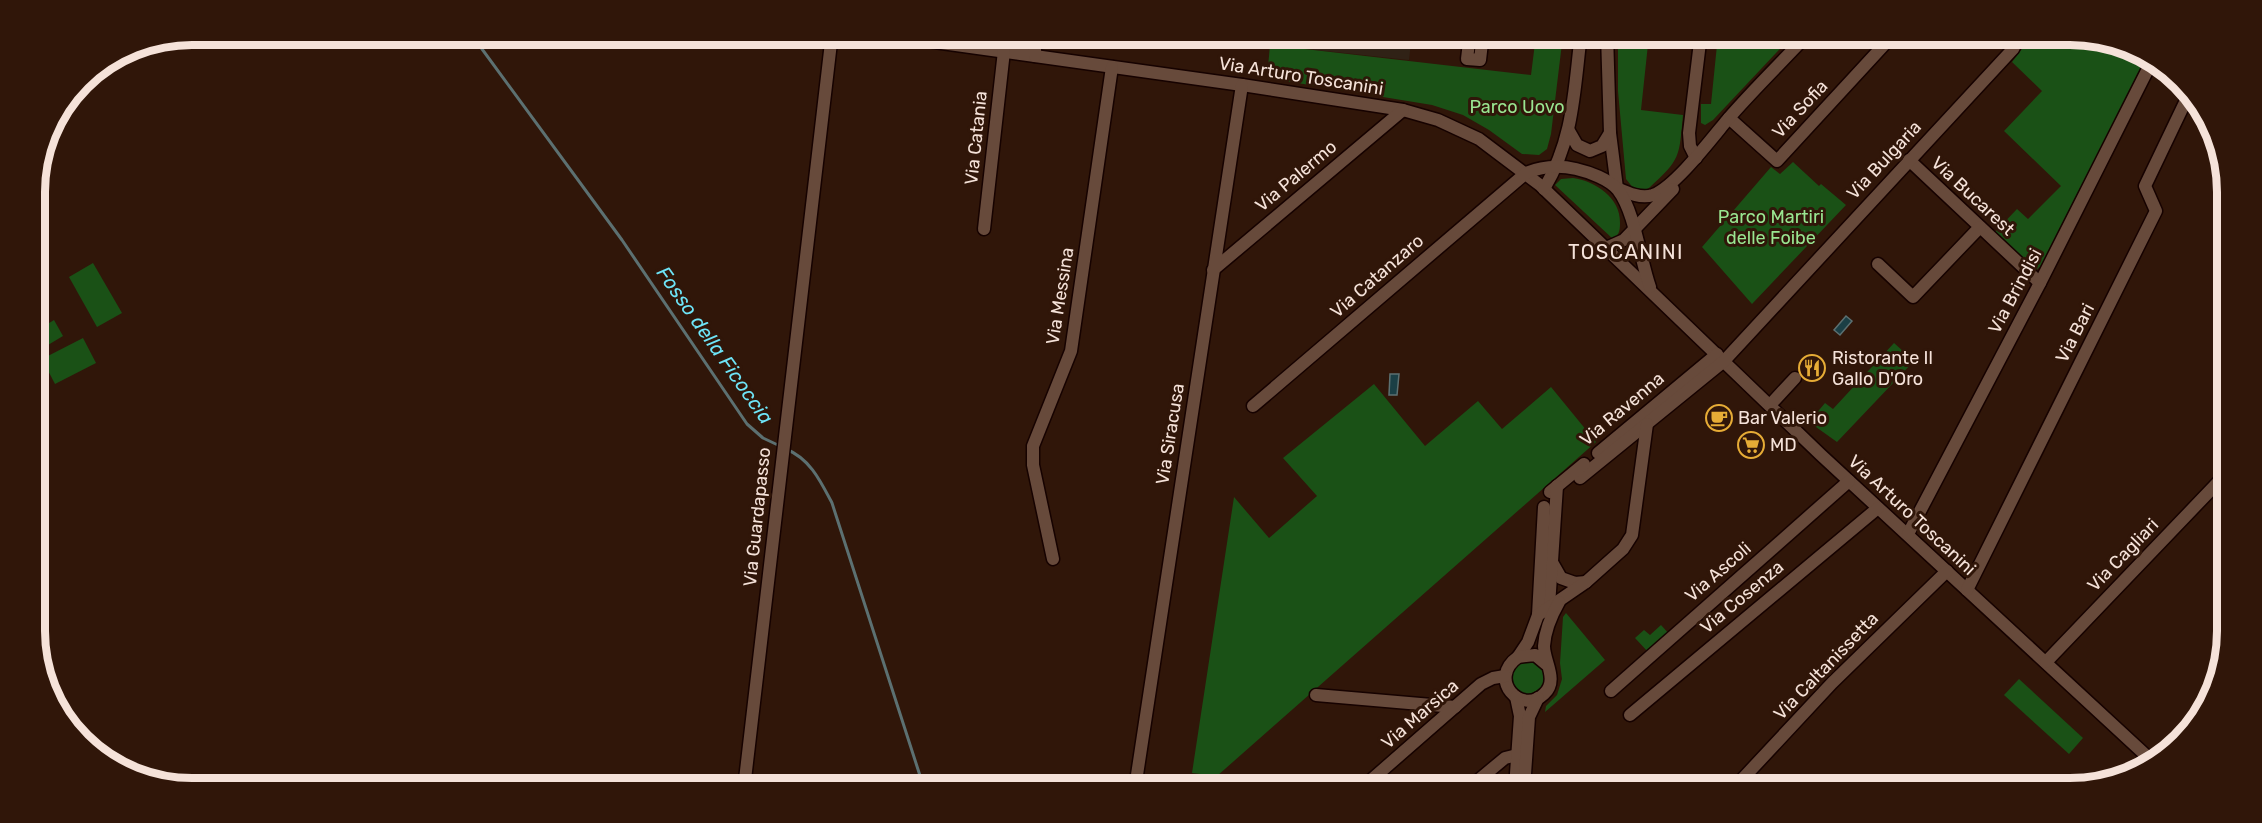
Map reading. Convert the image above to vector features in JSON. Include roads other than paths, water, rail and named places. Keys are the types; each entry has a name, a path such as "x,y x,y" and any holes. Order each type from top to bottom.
{"street":[{"name":"Via Guardapasso","path":"745,778 830,45"},
{"name":"Via Arturo Toscanini","path":"961,45 1402,110 1438,120 1462,130 1526,173 1544,189 1849,481 2147,756"},
{"path":"1002,45 1004,51"},
{"path":"1035,45 1035,56"},
{"path":"1469,45 1467,59 1480,60 1482,45"},
{"path":"1544,189 1558,166 1569,131 1580,45"},
{"name":"Via Arturo Toscanini","path":"1607,45 1610,133 1617,188 1630,215 1652,291"},
{"path":"1696,158 1690,146 1689,133 1700,45"},
{"path":"1526,173 1558,166 1587,172 1617,188 1639,196 1651,195 1664,188 1696,158 1729,118 1798,45"},
{"name":"Via Sofia","path":"1729,118 1777,160 1884,45"},
{"name":"Via Bulgaria","path":"1720,358 2015,45"},
{"name":"Via Catania","path":"984,229 1004,51"},
{"name":"Via Messina","path":"1053,559 1033,465 1033,446 1071,351 1112,67"},
{"name":"Via Brindisi","path":"1908,534 2040,283 2149,68"},
{"name":"Via Siracusa","path":"1137,778 1242,85"},
{"name":"Via Bari","path":"1967,590 2156,211 2145,186 2186,101"},
{"name":"Via Palermo","path":"1213,270 1402,110"},
{"path":"1569,131 1577,145 1590,151 1602,146 1610,133"},
{"name":"Via Bucarest","path":"1909,160 2040,283"},
{"path":"1606,248 1622,242 1681,180 1683,170"},
{"name":"Via Catanzaro","path":"1253,406 1526,173"},
{"path":"1878,264 1913,297 1980,227"},
{"path":"1580,478 1647,424 1720,358"},
{"name":"Via Ravenna","path":"1549,527 1554,489 1720,358"},
{"path":"1770,405 1795,378"},
{"path":"1538,615 1586,582 1623,549 1632,535 1647,424"},
{"name":"Via Ascoli","path":"1611,691 1849,481"},
{"name":"Via Cagliari","path":"2046,662 2217,483"},
{"path":"1517,778 1529,717 1538,698 1549,688 1551,680 1544,644 1554,604 1549,527 1544,507"},
{"name":"Via Cosenza","path":"1630,715 1878,508"},
{"path":"1538,698 1523,700 1516,697 1508,688 1505,676 1507,668 1528,642 1538,615 1549,527"},
{"path":"1552,564 1561,578 1570,582 1586,582"},
{"name":"Via Caltanissetta","path":"1743,778 1832,683 1947,571"},
{"path":"1518,657 1534,655 1547,665"},
{"name":"Via Marsica","path":"1373,778 1485,682 1505,676"},
{"path":"1317,695 1455,707"},
{"path":"1516,697 1520,712 1523,778"},
{"path":"1481,778 1502,760 1522,753"}],"water":[{"path":"1846,316 1852,321 1840,335 1834,330"},
{"path":"1390,374 1399,374 1397,395 1389,395"}],"waterway":[{"name":"Fosso della Ficoccia","path":"479,45 622,240 747,424 763,438 780,446"},
{"name":"Fosso della Ficoccia","path":"786,449 808,464 832,503 921,778"}],"place":[{"name":"Ristorante Il Gallo D'Oro","path":"1812,368"},
{"name":"Bar Valerio","path":"1719,418"},
{"name":"MD","path":"1751,445"}],"district":[{"name":"TOSCANINI","path":"1626,252"}],"park label":[{"name":"Parco Uovo","path":"1517,107"},
{"name":"Parco Martiri delle Foibe","path":"1771,227"}]}
